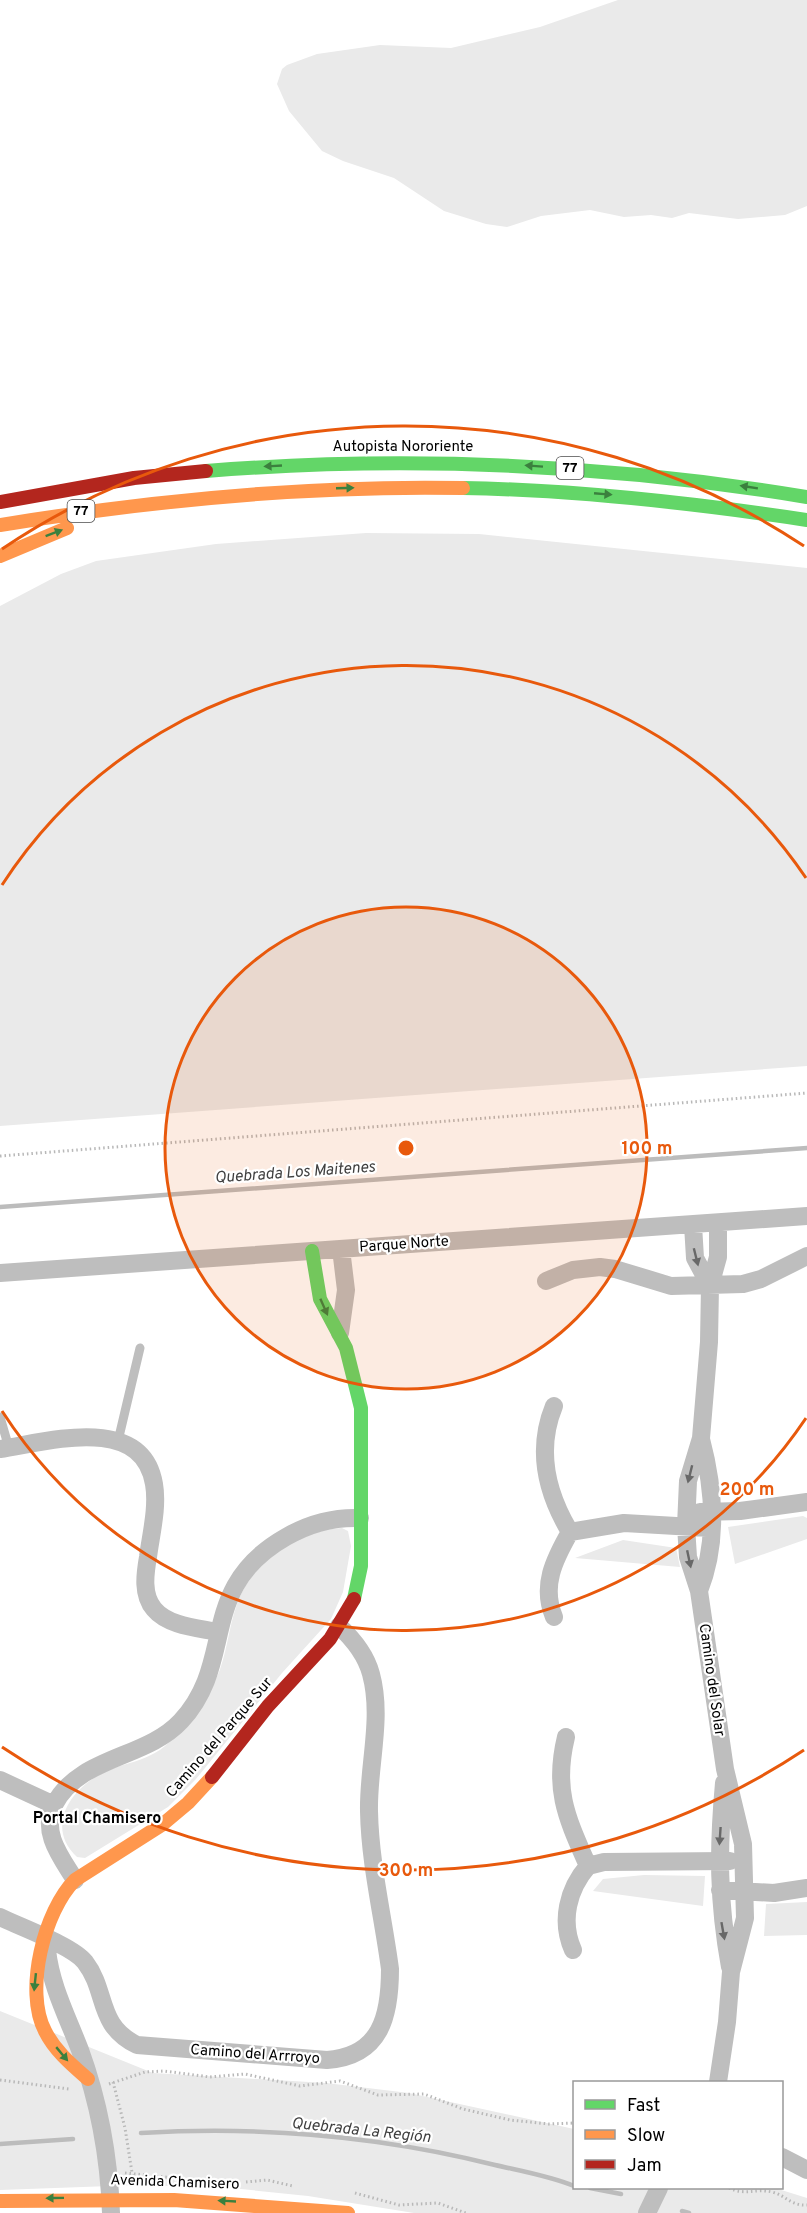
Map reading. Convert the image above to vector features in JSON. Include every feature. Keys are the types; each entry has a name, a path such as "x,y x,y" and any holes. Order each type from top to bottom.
{"main road":[{"name":"Autopista Nororiente","path":"0,502 135,478 311,464 466,462 683,478 807,497"},
{"path":"33,482 135,478"},
{"name":"77","path":"0,525 162,500 332,488 502,488 674,502 807,520"},
{"path":"0,556 77,524 162,500"},
{"name":"Camino del Parque Sur","path":"82,2084 47,2036 38,2017 34,2000 35,1976 55,1908 75,1880 166,1822 187,1804 269,1705 339,1626 352,1604 359,1582 362,1414 357,1384 340,1334 322,1304 312,1251"},
{"name":"Avenida Chamisero","path":"0,2201 110,2205 138,2198 235,2202 348,2213"}],"street":[{"name":"Parque Norte","path":"0,1273 807,1216"},
{"name":"Camino del Solar","path":"718,1223 718,1257 710,1286 709,1342 701,1438 688,1481 686,1519 688,1557 699,1591 725,1769 742,1834 746,1892 744,1925 731,1972 727,2022 718,2081"},
{"name":"Camino del Solar","path":"693,1225 695,1258 710,1286"},
{"path":"340,1334 345,1316 346,1290 341,1249"},
{"path":"546,1281 573,1270 600,1267 622,1271 671,1286 710,1286 751,1282 807,1256"},
{"path":"554,1406 545,1438 544,1464 553,1498 570,1532"},
{"path":"4,1449 90,1437 118,1441 141,1456 154,1485 146,1570 150,1603 161,1616 169,1620 218,1632"},
{"name":"Camino del Solar","path":"699,1591 709,1557 711,1520 710,1476 701,1438"},
{"path":"570,1532 624,1523 686,1519 711,1520 807,1502"},
{"path":"75,1880 50,1836 49,1822 54,1805 74,1782 90,1770 148,1746 180,1722 196,1702 204,1686 218,1632 237,1582 266,1550 293,1533 319,1522 342,1517 360,1518"},
{"path":"554,1617 549,1602 549,1578 570,1532"},
{"name":"Camino del Arrroyo","path":"1,1919 72,1952 85,1962 111,2026 137,2045 327,2060 356,2054 372,2041 385,2017 390,1979 370,1832 374,1685 360,1651 339,1626"},
{"path":"566,1737 560,1766 561,1799 569,1826 588,1866"},
{"name":"Camino del Solar","path":"725,1769 718,1860 722,1924 731,1972"},
{"path":"0,1780 54,1805"},
{"path":"573,1950 567,1931 566,1914 575,1882 588,1866 604,1862 718,1860 744,1862"},
{"path":"720,1890 774,1893 807,1888"},
{"path":"45,1939 55,1993 80,2051 82,2084 101,2125 110,2205"},
{"path":"783,2158 807,2170"},
{"path":"648,2209 658,2189"},
{"path":"648,2209 669,2189"}],"lane":[{"path":"118,1441 140,1348"},
{"path":"0,1417 4,1449"}],"path":[{"path":"0,1155 807,1093"},
{"path":"108,2084 145,2072 164,2071 210,2077 245,2074 300,2086 340,2081 378,2095 424,2094 463,2109 510,2120 549,2124 573,2123"},
{"path":"0,2080 82,2084"},
{"path":"114,2082 125,2128 130,2173 137,2188 138,2198"},
{"path":"735,2189 747,2193 774,2192 795,2204 807,2205"}],"shaded area":[{"path":"618,0 807,0 807,206 785,215 738,219 689,213 672,218 651,215 624,217 590,210 541,216 507,227 486,224 444,211 394,178 343,161 322,151 289,111 277,84 282,69 287,65 317,54 380,45 451,48 540,27"},
{"path":"366,533 479,534 807,568 807,1066 0,1126 0,606 61,574 96,561 216,544"},
{"path":"803,1516 807,1518 807,1539 735,1564 728,1527"},
{"path":"342,1528 348,1531 351,1546 343,1592 331,1619 282,1673 196,1779 168,1807 85,1858 77,1857 63,1835 62,1824 70,1802 77,1792 106,1771 155,1753 185,1724 216,1679 223,1661 237,1604 253,1575 265,1562 279,1551 309,1535"},
{"path":"623,1540 676,1548 680,1567 575,1558"},
{"path":"644,1875 705,1876 703,1906 593,1891 603,1879"},
{"path":"807,1902 807,1935 764,1936 766,1904"},
{"path":"0,2011 153,2073 326,2083 409,2093 573,2129 573,2189 778,2189 807,2198 807,2213 414,2213 308,2196 231,2188 138,2185 0,2190"}],"waterway":[{"name":"Quebrada Los Maitenes","path":"0,1207 807,1148"},
{"name":"Quebrada La Región","path":"141,2133 275,2132 364,2140 452,2155 573,2186"},
{"name":"Quebrada La Región","path":"0,2144 73,2139"},
{"name":"Quebrada La Región","path":"595,2189 621,2194"},
{"name":"Quebrada La Región","path":"682,2211 689,2213"}],"traffic: fast":[{"path":"206,471 357,464 432,463 507,466 657,477 807,497"},
{"path":"463,488 550,491 636,498 807,520"},
{"path":"312,1251 320,1299 346,1348 361,1408 361,1566 354,1599"}],"traffic: slow":[{"path":"0,525 115,508 231,496 346,489 463,488"},
{"path":"0,556 67,528"},
{"path":"88,2079 54,2045 45,2031 39,2014 36,1995 40,1952 54,1911 75,1880 163,1824 188,1803 212,1777"},
{"path":"0,2201 174,2200 348,2213"}],"traffic: jam":[{"path":"0,502 134,478 206,471"},
{"path":"212,1777 268,1706 330,1639 354,1599"}],"district":[{"name":"Portal Chamisero","path":"97,1819"}]}
